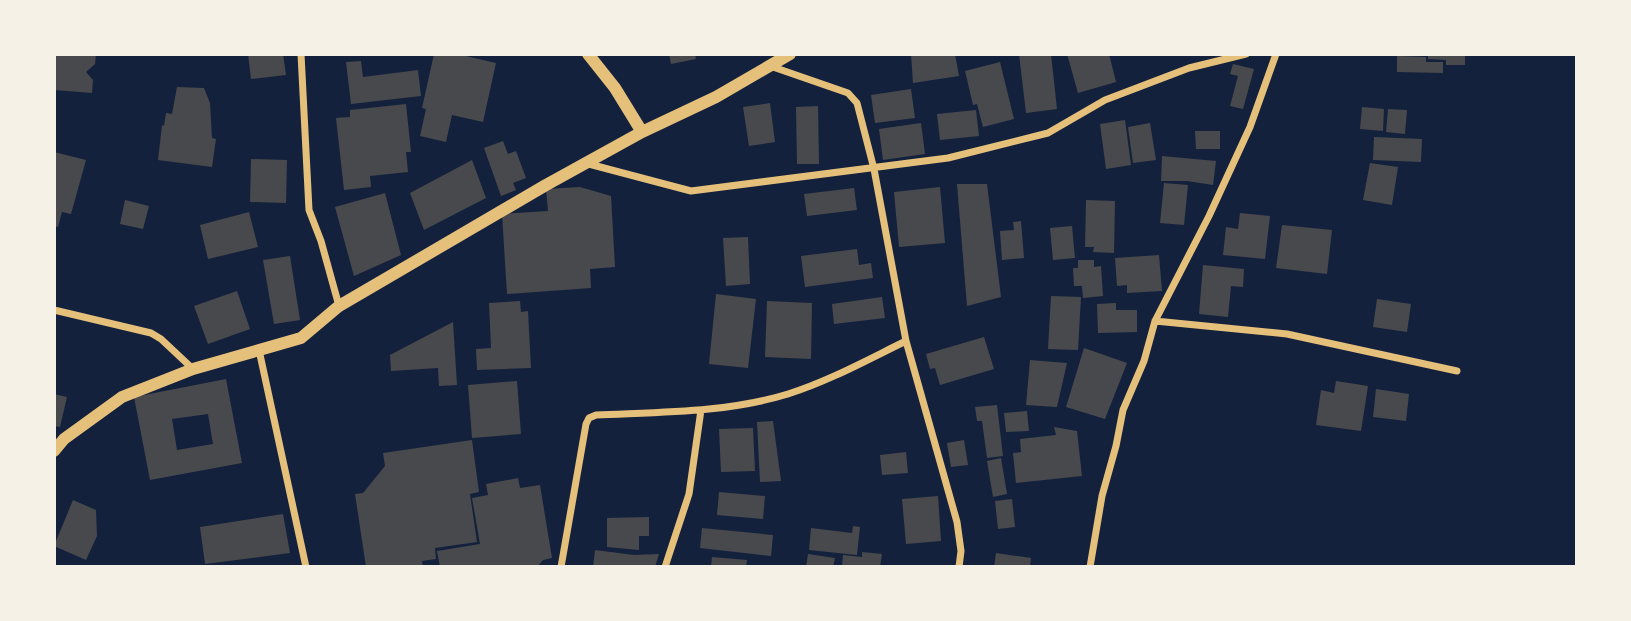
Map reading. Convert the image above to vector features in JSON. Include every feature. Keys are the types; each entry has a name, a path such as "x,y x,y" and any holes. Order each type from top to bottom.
{"street":[{"path":"300,54 309,210 340,306"},
{"path":"588,54 615,88 642,132"},
{"path":"54,451 64,439 122,397 193,369 301,338 340,306 585,163 716,97 790,54"},
{"path":"585,163 691,191 948,158 1048,133 1105,100 1189,68 1245,54"},
{"path":"1090,567 1102,496 1123,410 1144,361 1156,321 1250,127 1276,54"},
{"path":"769,66 848,93 858,103 874,169 906,341 957,522 961,551 959,567"},
{"path":"54,310 151,333 193,369"},
{"path":"1156,321 1287,334 1457,371"},
{"path":"561,567 589,418 596,415 701,410 788,394 906,341"},
{"path":"259,349 306,567"},
{"path":"665,567 689,494 701,410"}],"building":[{"path":"54,54 96,54 95,64 86,72 93,80 92,93 54,90"},
{"path":"248,54 283,54 286,75 251,79"},
{"path":"434,54 457,54 496,63 483,122 452,115 446,142 420,136 426,109 422,108"},
{"path":"669,54 695,54 696,59 671,64"},
{"path":"911,54 955,54 959,76 913,83"},
{"path":"1019,54 1051,54 1057,109 1026,113"},
{"path":"1067,54 1109,54 1116,82 1078,93"},
{"path":"1428,54 1465,54 1465,65 1446,65 1446,60 1428,59"},
{"path":"1397,56 1426,57 1426,62 1443,62 1443,73 1397,72"},
{"path":"361,61 363,77 418,70 421,96 351,104 346,62"},
{"path":"1000,62 1014,119 983,127 977,104 973,105 965,71"},
{"path":"1233,64 1254,69 1243,109 1230,106 1238,76 1230,74"},
{"path":"177,87 204,88 210,103 212,138 216,139 212,167 158,160 162,125 164,126 166,113 172,114"},
{"path":"911,89 915,118 875,123 871,95"},
{"path":"770,103 775,142 749,146 743,107"},
{"path":"406,104 411,152 406,152 408,172 370,176 371,187 344,190 336,118 350,117 350,110"},
{"path":"818,106 819,164 797,164 796,107"},
{"path":"1362,107 1384,109 1383,131 1360,129"},
{"path":"1388,109 1407,110 1405,134 1386,132"},
{"path":"976,110 979,136 940,140 937,114"},
{"path":"1125,120 1131,165 1106,169 1100,124"},
{"path":"921,123 925,154 883,160 879,129"},
{"path":"1150,123 1156,160 1133,163 1128,127"},
{"path":"1195,131 1220,131 1220,149 1196,149"},
{"path":"1374,137 1422,139 1421,162 1373,160"},
{"path":"503,141 508,154 516,151 526,178 513,183 516,190 501,196 484,148"},
{"path":"54,152 86,160 71,214 62,212 58,227 54,226"},
{"path":"1162,156 1216,161 1213,185 1161,181"},
{"path":"251,159 287,160 286,203 250,202"},
{"path":"472,160 486,198 424,230 410,193"},
{"path":"1370,163 1398,167 1392,205 1363,200"},
{"path":"1164,183 1188,185 1184,225 1160,223"},
{"path":"957,184 987,184 1001,297 967,306"},
{"path":"580,187 611,196 615,267 590,269 591,288 507,294 502,214 548,211 546,189"},
{"path":"940,187 945,243 899,247 894,192"},
{"path":"854,188 857,210 807,216 804,194"},
{"path":"385,193 401,255 354,276 335,207"},
{"path":"125,200 149,206 143,229 120,224"},
{"path":"1086,200 1115,201 1114,253 1093,252 1094,247 1085,247"},
{"path":"249,212 258,247 208,259 200,225"},
{"path":"1240,213 1270,216 1265,259 1223,255 1226,227 1238,229"},
{"path":"1021,221 1024,258 1002,260 1000,231 1014,230 1013,222"},
{"path":"1282,225 1332,230 1327,274 1276,268"},
{"path":"1072,226 1075,258 1053,260 1050,228"},
{"path":"748,237 750,284 726,286 723,238"},
{"path":"857,249 859,265 871,263 873,278 805,287 801,256"},
{"path":"1159,255 1162,291 1127,293 1127,285 1117,286 1115,258"},
{"path":"290,256 300,320 274,324 263,260"},
{"path":"1078,260 1094,260 1094,267 1101,266 1103,296 1083,298 1082,286 1074,286 1073,268 1078,268"},
{"path":"1203,265 1244,269 1243,287 1231,286 1228,317 1199,314"},
{"path":"237,291 250,329 208,344 194,306"},
{"path":"716,294 756,299 748,368 709,364"},
{"path":"1051,296 1081,297 1078,350 1048,349"},
{"path":"882,297 885,318 834,324 832,304"},
{"path":"1377,299 1411,304 1407,332 1373,327"},
{"path":"520,301 521,312 528,311 531,368 477,370 476,349 491,348 489,303"},
{"path":"767,301 812,303 811,359 765,357"},
{"path":"1116,303 1116,310 1137,310 1137,332 1098,333 1097,304"},
{"path":"453,322 457,385 439,386 438,368 391,371 390,355"},
{"path":"984,337 994,369 940,385 935,368 930,369 926,354"},
{"path":"1084,348 1127,363 1105,419 1066,407"},
{"path":"1030,360 1067,363 1057,407 1026,405"},
{"path":"226,379 242,463 150,480 134,397","holes":["208,414 213,444 177,450 172,419"]},
{"path":"517,381 521,434 472,438 468,385"},
{"path":"1336,381 1368,386 1361,431 1316,425 1321,390 1334,393"},
{"path":"1376,389 1409,394 1406,421 1373,417"},
{"path":"54,394 67,397 60,427 54,426"},
{"path":"997,405 1003,456 987,458 982,421 977,421 975,407"},
{"path":"1027,411 1029,431 1006,432 1004,413"},
{"path":"773,421 781,481 760,482 757,422"},
{"path":"1054,427 1077,431 1082,476 1016,483 1013,453 1021,452 1020,439 1056,435"},
{"path":"753,428 755,471 721,472 719,429"},
{"path":"472,440 479,492 470,494 477,542 435,548 436,559 422,561 423,567 366,567 355,494 363,493 385,466 383,453"},
{"path":"964,440 968,465 951,467 947,443"},
{"path":"906,452 908,473 882,475 880,455"},
{"path":"1001,458 1007,494 993,497 987,461"},
{"path":"518,478 520,488 540,485 552,558 543,560 537,567 440,567 437,551 480,544 472,498 488,495 486,484"},
{"path":"719,492 765,496 763,519 717,515"},
{"path":"938,496 941,541 906,544 902,499"},
{"path":"1012,499 1015,527 998,529 995,501"},
{"path":"73,500 96,510 97,536 86,560 54,546"},
{"path":"283,514 290,553 205,564 200,527"},
{"path":"649,517 649,536 639,536 639,550 607,547 607,518"},
{"path":"853,526 860,527 857,555 809,550 811,528 852,533"},
{"path":"702,528 773,535 771,556 700,548"},
{"path":"595,550 634,555 659,554 655,567 593,567"},
{"path":"862,552 882,554 880,567 842,567 843,555 862,557"},
{"path":"996,553 1031,558 1030,567 994,567"},
{"path":"808,554 835,558 833,567 806,567"},
{"path":"712,557 747,560 746,567 711,567"}]}
